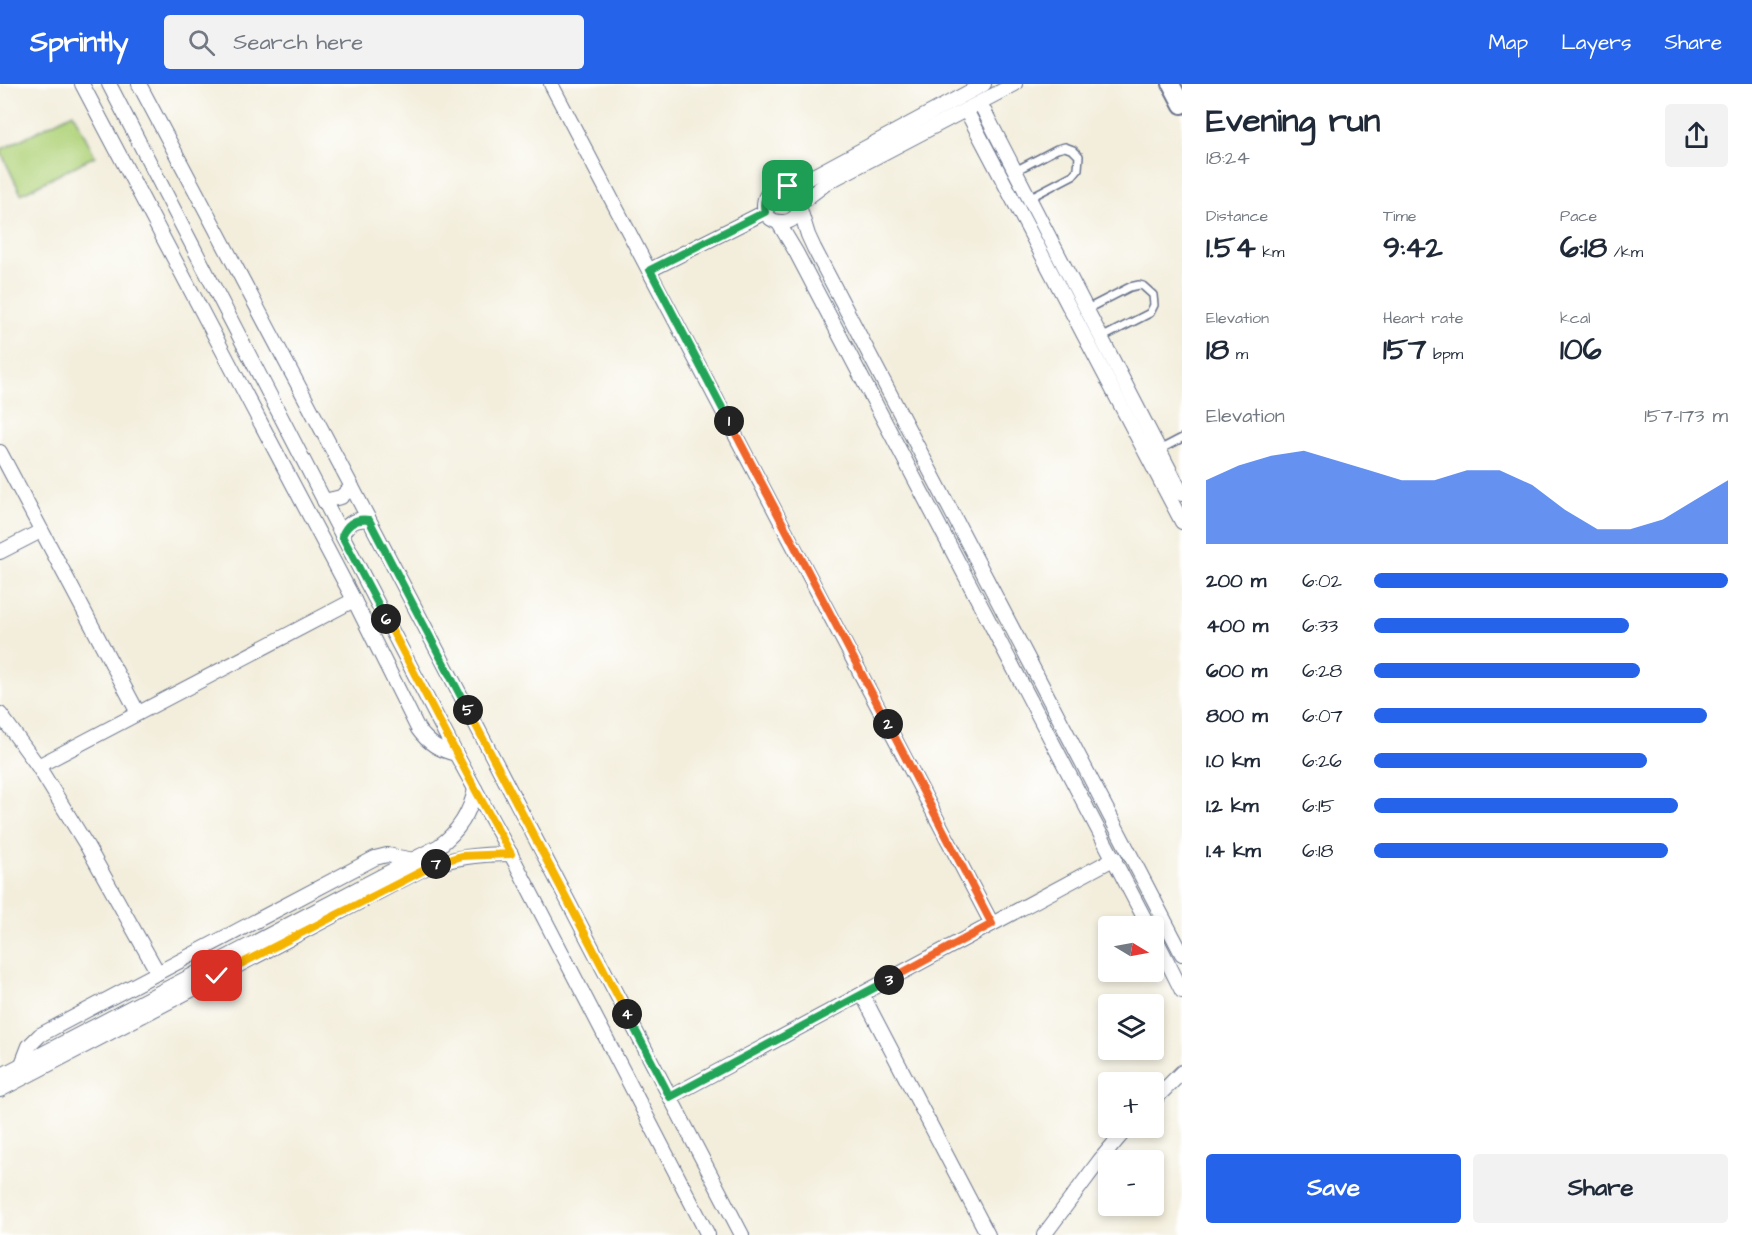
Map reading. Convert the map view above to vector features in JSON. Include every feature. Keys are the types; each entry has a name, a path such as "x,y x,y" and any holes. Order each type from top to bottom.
{"street":[{"path":"82,84 354,600 418,729 434,746 456,754"},
{"path":"109,84 342,536 511,854 708,1235"},
{"path":"139,84 742,1235"},
{"path":"551,84 992,924"},
{"path":"788,186 800,200 798,214 791,220 778,222 771,219 765,212 764,203 767,194 778,186 788,186 826,169 984,84"},
{"path":"799,207 828,182 1015,84"},
{"path":"1171,84 1182,105"},
{"path":"980,103 1160,450 1178,477 1182,494"},
{"path":"966,110 1182,522"},
{"path":"799,207 814,248 1182,954"},
{"path":"650,270 765,212"},
{"path":"778,222 796,252 1144,916"},
{"path":"0,452 138,713"},
{"path":"324,501 341,497 352,487"},
{"path":"342,536 353,522 369,520"},
{"path":"0,552 41,531"},
{"path":"38,766 354,600"},
{"path":"0,714 38,766 87,846 158,973"},
{"path":"0,1076 439,846 455,832 467,815 475,789"},
{"path":"0,1090 423,869 461,856 511,854"},
{"path":"22,1064 25,1052 40,1035 375,858 387,855 414,860"},
{"path":"670,1097 1115,858"},
{"path":"1164,955 1182,991"},
{"path":"862,994 988,1235"},
{"path":"1164,1090 1182,1072"},
{"path":"1044,1235 1119,1138"}],"lane":[{"path":"1015,171 1061,148 1069,148 1078,156 1078,169 1073,175 1029,198"},
{"path":"1087,309 1134,285 1147,288 1153,296 1154,304 1150,313 1101,338"},
{"path":"1160,450 1182,438"}],"green space":[{"path":"73,113 95,156 21,194 0,150"}],"route":[{"path":"217,976 434,864 461,856 511,854 342,536 349,525 364,519 370,521 670,1097 992,924 650,270 765,212 765,198 770,190 778,186 788,186"}]}
